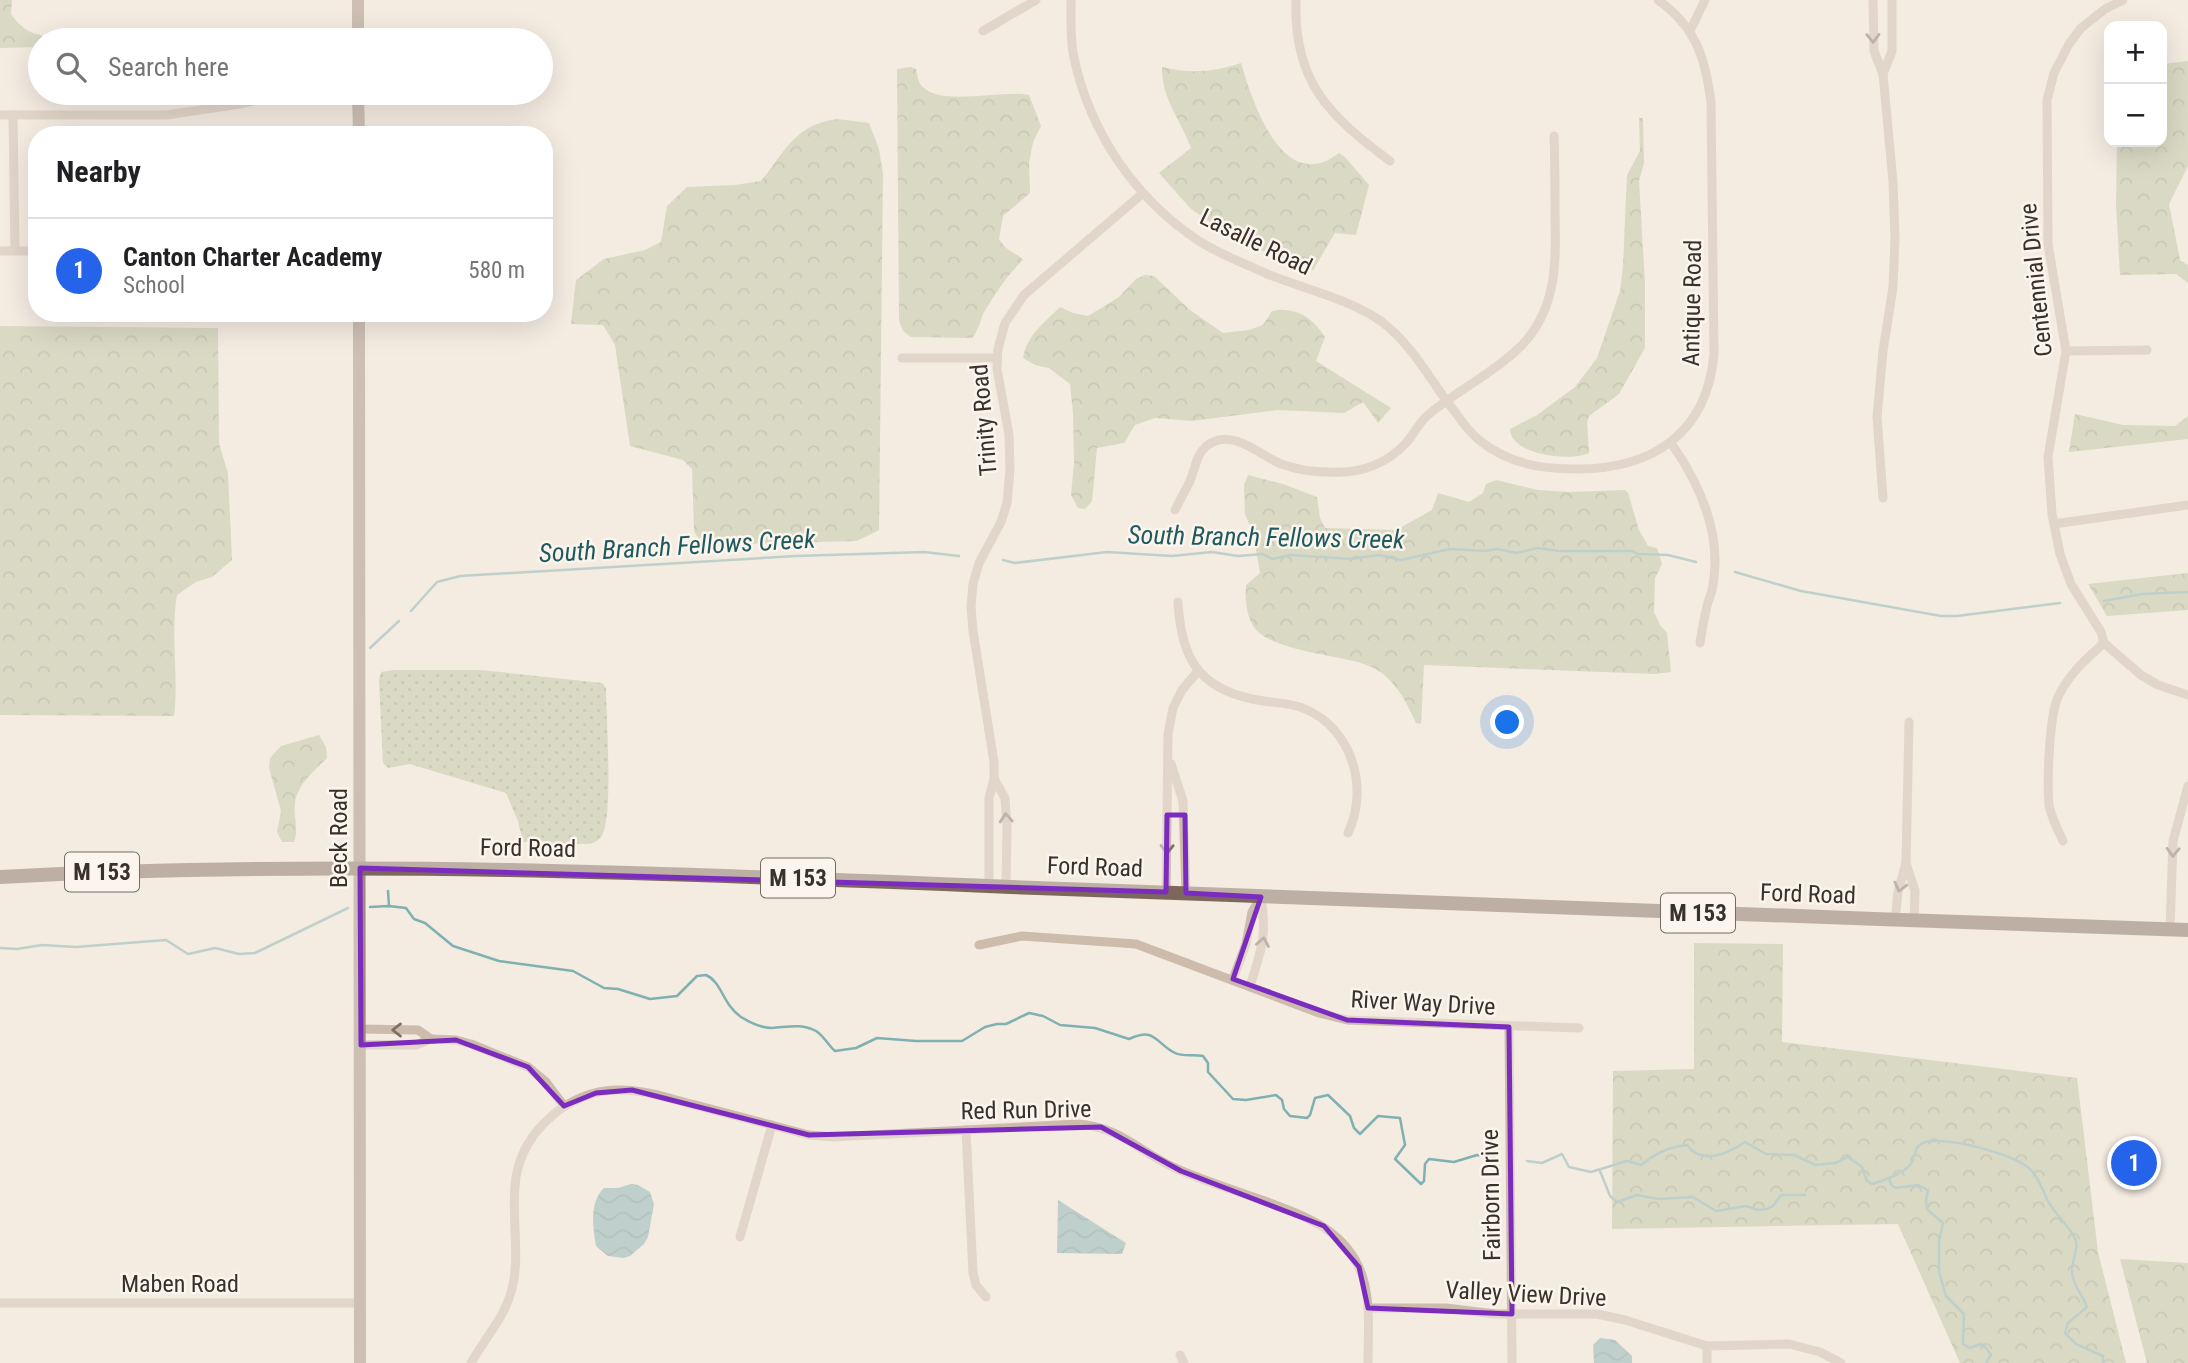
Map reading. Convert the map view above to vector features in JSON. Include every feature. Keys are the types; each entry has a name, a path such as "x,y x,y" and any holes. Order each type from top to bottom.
{"main road":[{"path":"358,0 358,28"},
{"path":"358,105 359,126"},
{"name":"Beck Road","path":"359,322 360,1363"},
{"name":"Ford Road","path":"0,877 184,869 573,871 2188,930"}],"street":[{"path":"983,31 1037,0"},
{"name":"Lasalle Road","path":"1071,0 1073,56 1082,88 1113,153 1142,194 1199,241 1267,273 1364,310 1399,337 1447,402"},
{"path":"1296,0 1299,49 1315,88 1325,104 1354,135 1390,161"},
{"name":"Antique Road","path":"1447,402 1471,433 1489,447 1518,463 1537,468 1590,469 1620,466 1647,457 1671,443 1703,401 1712,374 1714,354 1711,102 1702,53 1690,31 1660,0"},
{"path":"1690,31 1705,0"},
{"name":"Centennial Drive","path":"2123,0 2105,9 2081,28 2054,73 2047,100 2048,244 2066,351 2048,457 2054,524 2060,554 2071,584 2101,632 2104,643 2141,676 2188,695"},
{"path":"1883,74 1892,51 1892,3 1873,3 1874,51 1883,74 1893,182 1895,239 1893,287 1883,351 1877,417 1883,498"},
{"path":"0,115 166,116 234,105"},
{"path":"13,115 15,251"},
{"path":"1175,510 1191,478 1195,461 1202,450 1213,441 1228,439 1244,444 1282,465 1326,472 1366,469 1385,461 1406,443 1426,416 1520,346 1539,324 1551,294 1556,264 1555,136"},
{"name":"Trinity Road","path":"989,886 989,798 994,779 994,762 971,606 979,563 1001,522 1009,488 1009,435 998,358 1002,331 1017,303 1142,194"},
{"path":"0,251 28,251"},
{"path":"2066,351 2147,350"},
{"path":"902,358 998,358"},
{"path":"1671,443 1691,471 1713,533 1713,586 1700,643"},
{"path":"2054,524 2188,505"},
{"path":"1178,602 1180,632 1198,671 1213,684 1251,699 1305,708 1325,722 1341,739 1357,775 1359,796 1356,817 1348,833"},
{"path":"2063,841 2049,807 2052,719 2057,699 2069,678 2087,657 2104,643"},
{"path":"1166,892 1168,734 1173,708 1182,690 1198,671"},
{"path":"1895,921 1898,892 1906,863 1909,722"},
{"path":"1168,756 1185,815 1186,893"},
{"name":"Trinity Road","path":"994,779 1005,798 1006,887"},
{"path":"2171,929 2173,841 2188,786"},
{"path":"1167,815 1185,815"},
{"path":"1906,863 1914,891 1914,922"},
{"path":"1233,979 1246,944 1252,912 1261,897"},
{"path":"1250,986 1263,946 1265,925 1261,897"},
{"name":"River Way Drive","path":"979,945 1022,936 1125,942 1143,946 1319,1013 1347,1020 1579,1028"},
{"name":"Fairborn Drive","path":"1509,1027 1512,1363"},
{"path":"361,1028 418,1030 431,1039"},
{"path":"361,1045 416,1045 431,1039 456,1040 516,1060 537,1074 565,1106"},
{"name":"Red Run Drive","path":"471,1363 502,1314 512,1290 515,1261 515,1190 521,1158 539,1129 565,1106 596,1093 632,1090 809,1135 833,1137 1077,1124 1101,1127 1122,1135 1157,1159 1181,1171 1309,1218 1334,1233 1353,1256 1363,1279 1368,1308 1368,1363"},
{"path":"740,1237 772,1125"},
{"path":"966,1130 974,1273 976,1285 986,1297"},
{"name":"Maben Road","path":"0,1303 360,1303"},
{"name":"Valley View Drive","path":"1368,1308 1446,1308 1511,1314 1607,1315 1707,1346 1789,1344 1820,1352 1841,1363"},
{"path":"1707,1346 1707,1363"}],"highlighted area":[{"path":"1167,815 1185,815 1186,893 1261,897 1233,979 1347,1020 1509,1027 1512,1314 1368,1308 1359,1267 1324,1226 1181,1171 1101,1127 809,1135 632,1090 596,1093 564,1106 528,1067 456,1040 361,1045 360,868 1166,892"}],"green space":[{"path":"0,0 12,0 11,14 28,30 28,47 0,48"},
{"path":"2188,61 2188,166 2169,204 2180,260 2188,265 2188,283 2176,274 2120,275 2116,204 2117,147 2167,147 2167,63"},
{"path":"1241,63 1257,109 1275,142 1287,154 1299,162 1314,164 1324,162 1339,153 1369,185 1356,235 1335,233 1313,270 1297,266 1238,240 1191,209 1159,173 1191,148 1168,99 1162,67 1202,71"},
{"path":"897,69 916,69 921,85 930,92 942,95 1029,95 1041,126 1033,142 1029,163 1030,193 1003,216 999,239 1023,260 993,298 972,338 911,337 903,331 899,321"},
{"path":"1639,118 1643,118 1644,163 1639,181 1645,283 1645,348 1619,394 1589,416 1589,453 1569,457 1543,454 1520,445 1513,438 1510,429 1537,415 1575,387 1597,358 1620,291 1627,175 1640,151"},
{"path":"837,119 869,123 879,149 883,174 879,530 857,541 702,545 694,531 692,469 683,460 630,446 615,345 603,325 571,324 576,280 604,259 645,250 661,242 667,206 687,187 761,181 800,134 822,122"},
{"path":"1145,275 1154,276 1190,310 1223,333 1249,330 1263,325 1272,311 1288,310 1303,315 1315,324 1325,337 1316,361 1391,408 1378,423 1363,402 1344,413 1277,410 1191,421 1155,418 1135,425 1124,443 1097,448 1092,501 1085,509 1078,508 1071,495 1074,463 1070,384 1049,368 1035,365 1023,358 1025,350 1037,330 1060,307 1088,316 1119,297 1136,279"},
{"path":"0,326 218,328 219,443 228,474 232,560 212,577 196,582 177,595 174,625 174,716 0,715"},
{"path":"2075,414 2123,425 2175,426 2188,416 2188,439 2069,452"},
{"path":"1248,475 1317,497 1320,518 1325,528 1396,530 1432,510 1438,493 1469,502 1483,493 1486,484 1496,480 1538,490 1625,490 1639,530 1648,546 1657,548 1662,564 1655,578 1654,612 1667,633 1671,672 1655,674 1424,665 1421,724 1416,723 1398,690 1378,670 1356,662 1286,646 1258,632 1251,622 1246,604 1246,585 1260,573 1253,533 1245,514 1244,485"},
{"path":"2188,573 2188,610 2107,616 2088,584"},
{"path":"481,670 602,683 606,688 608,790 605,827 601,837 587,844 523,842 518,821 506,793 410,764 388,768 383,763 379,680 381,672"},
{"path":"319,735 326,747 327,758 307,778 296,796 294,842 282,842 277,832 281,811 269,768 270,758 281,746"},
{"path":"1694,943 1783,944 1782,1042 2077,1078 2098,1252 2126,1363 1960,1363 1898,1224 1612,1229 1613,1071 1694,1069"},
{"path":"2120,1259 2188,1263 2188,1363 2147,1363"}],"water":[{"path":"631,1184 650,1192 654,1204 648,1237 630,1256 608,1256 596,1246 593,1215 596,1200 604,1188"},
{"path":"1058,1200 1126,1243 1122,1254 1057,1253"},
{"path":"1600,1338 1615,1340 1632,1356 1632,1363 1594,1363 1593,1345"}],"waterway":[{"name":"South Branch Fellows Creek","path":"1003,560 1015,563 1107,552 1172,556 1212,552 1238,556 1263,554 1272,559 1291,555 1351,559 1379,555 1401,560 1450,549 1497,549 1517,553 1537,548 1559,551 1632,551 1638,554 1668,555 1696,562"},
{"name":"South Branch Fellows Creek","path":"411,611 437,582 460,576 796,556 924,552 959,556"},
{"name":"South Branch Fellows Creek","path":"1735,572 1801,591 1941,616 2060,603"},
{"name":"South Branch Fellows Creek","path":"2104,601 2142,594 2188,592"},
{"name":"South Branch Fellows Creek","path":"370,648 399,621"},
{"name":"South Branch Fellows Creek","path":"388,891 389,906"},
{"path":"370,907 406,908 414,919 425,923 453,946 499,961 573,971 604,988 618,989 650,999 677,996 697,976 706,975 716,983 730,1006 744,1019 768,1028 805,1027 819,1033 835,1051 856,1048 877,1038 962,1041 985,1027 1006,1024 1029,1013 1043,1016 1060,1025 1095,1028 1129,1039 1150,1035 1175,1053 1203,1056 1208,1063 1208,1072 1233,1099 1246,1100 1276,1095 1282,1100 1284,1109 1290,1116 1307,1118 1315,1098 1328,1095 1350,1116 1354,1128 1360,1134 1378,1116 1400,1118 1405,1145 1395,1159 1421,1184 1424,1181 1425,1164 1429,1159 1454,1162 1477,1155 1495,1157"},
{"path":"0,948 17,949 42,945 76,947 166,940 188,954 215,948 239,954 255,953 348,908"},
{"path":"1527,1161 1542,1163 1562,1154 1569,1167 1591,1172 1627,1161 1641,1165 1662,1151 1680,1146 1687,1145 1700,1155 1716,1156 1745,1142 1766,1154 1794,1155 1815,1165 1835,1163 1848,1157 1862,1167 1867,1181 1872,1184 1907,1168 1918,1147 1933,1141 1978,1147 2010,1157 2030,1169 2051,1206 2076,1241 2072,1273 2087,1307 2068,1323 2065,1333 2076,1344 2103,1356 2103,1363"},
{"path":"1600,1171 1610,1196 1617,1202 1637,1195 1658,1199 1693,1197 1716,1211 1746,1206 1758,1210 1773,1206 1781,1195 1805,1195"},
{"path":"1889,1178 1891,1185 1896,1188 1918,1185 1928,1190 1927,1209 1943,1223 1939,1242 1939,1272 1946,1296 1964,1314 1963,1344 1970,1348 1981,1344 1986,1348 1991,1355 1986,1363"}],"place":[{"name":"Canton Charter Academy","path":"2134,1163"}]}
